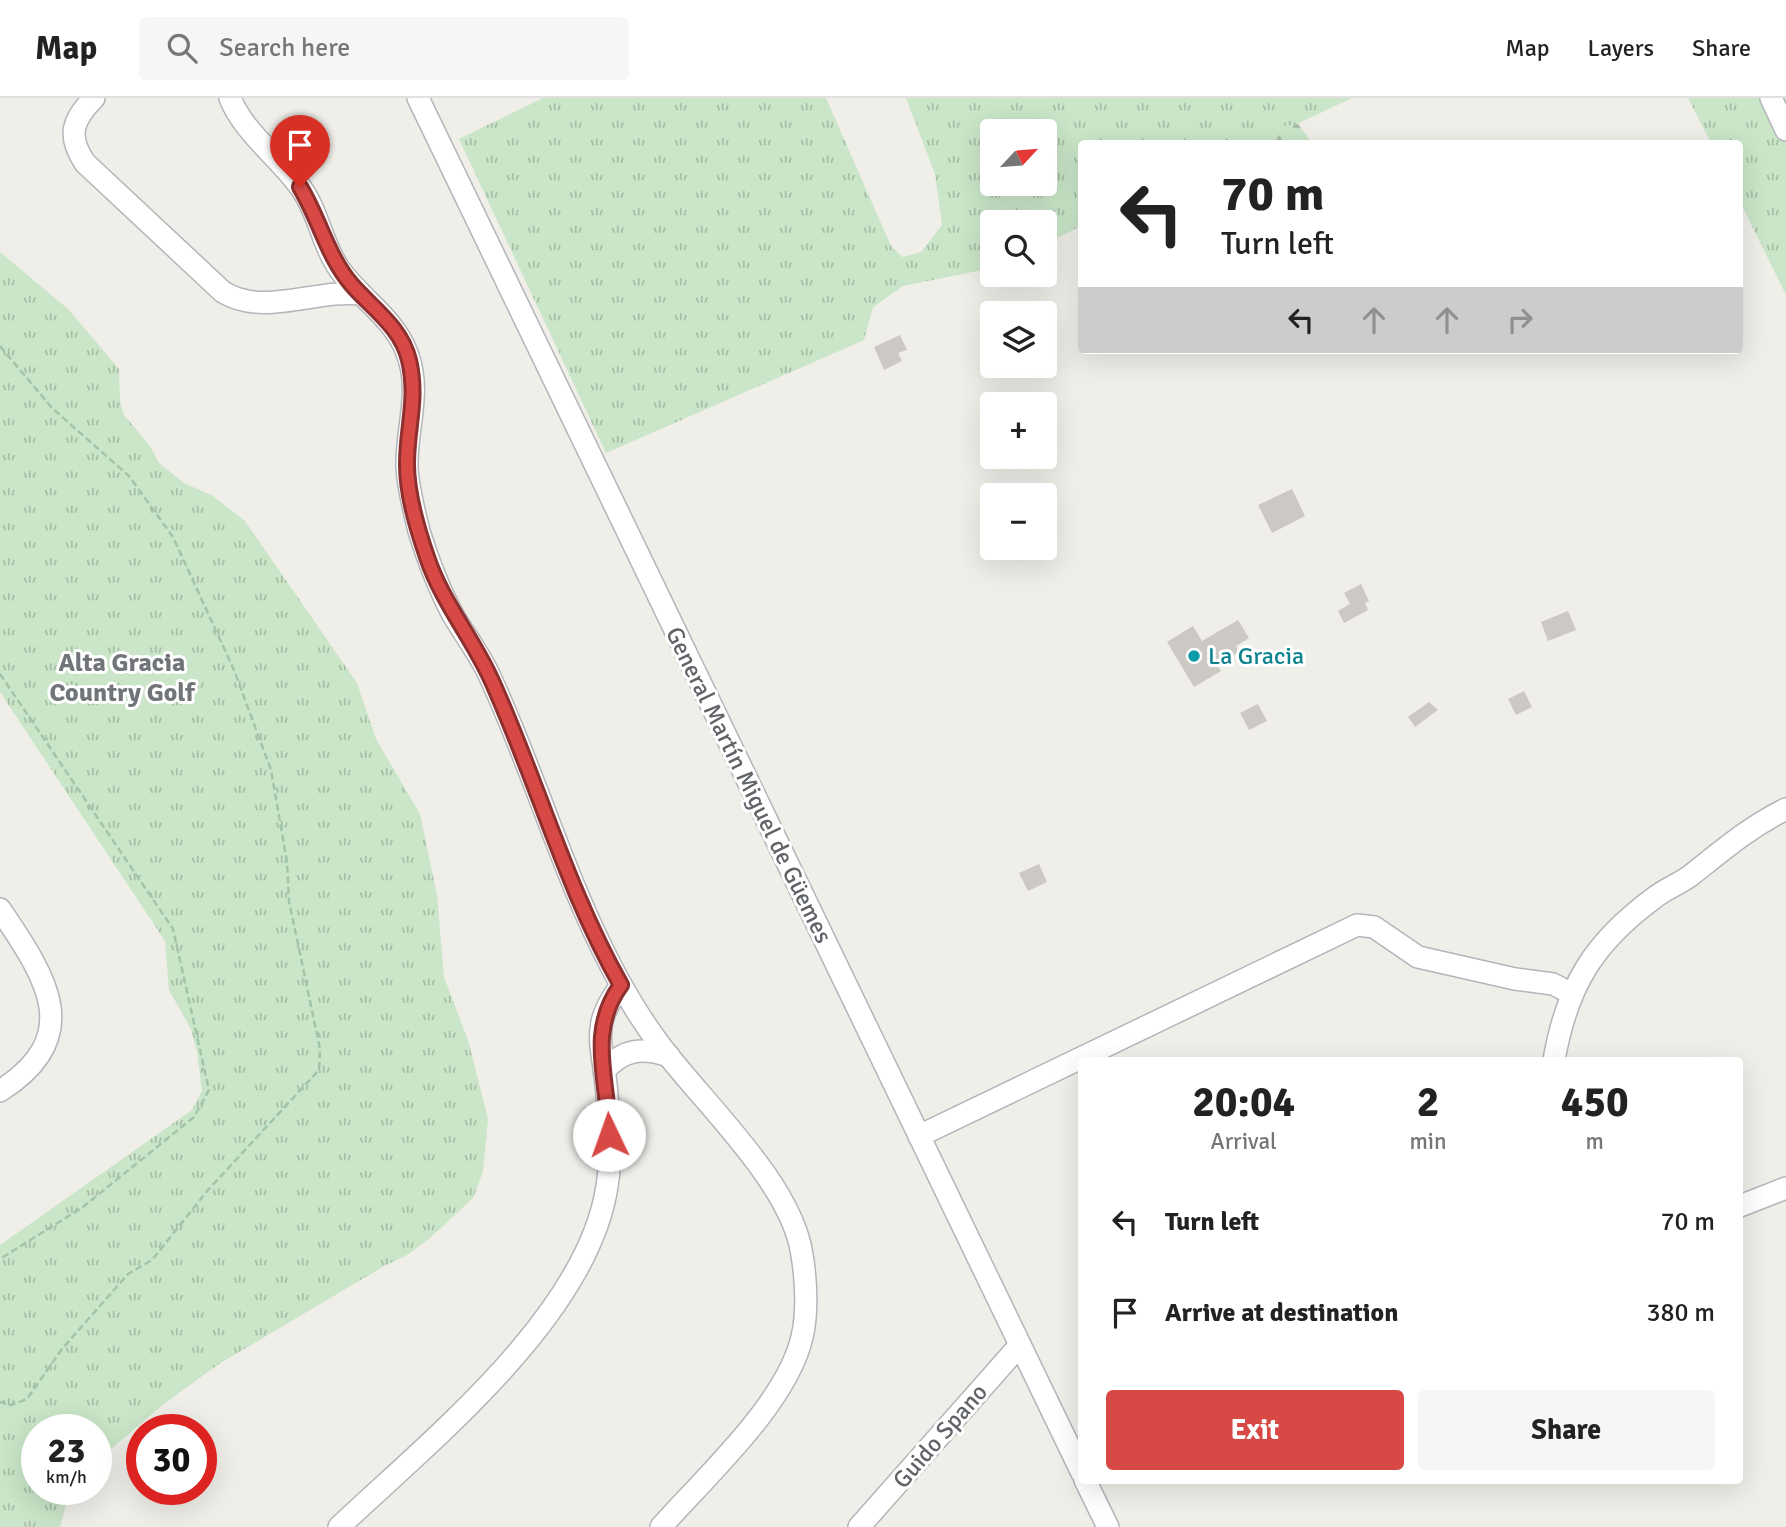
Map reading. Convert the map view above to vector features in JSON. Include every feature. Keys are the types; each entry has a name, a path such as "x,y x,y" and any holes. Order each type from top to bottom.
{"street":[{"path":"94,98 79,113 74,124 73,138 85,163 223,292 234,299 264,303 329,293 361,294"},
{"path":"230,98 240,116 300,187 328,250 361,294 386,318 408,356 415,403 407,464 410,496 428,559 451,611 491,677 568,875 621,985 669,1056 730,1130 782,1203 803,1256 805,1315 799,1348 778,1392 661,1527"},
{"name":"General Martín Miguel de Güemes","path":"418,98 1078,1465"},
{"path":"1770,98 1786,130"},
{"path":"300,297 315,287 322,276 328,250"},
{"path":"1555,1057 1561,1020 1572,994 1605,939 1656,896 1688,877 1731,841 1786,809"},
{"path":"0,909 35,962 50,1000 50,1025 44,1046 33,1064 0,1091"},
{"path":"1083,1057 1357,925 1374,927 1418,957 1515,979 1553,984 1572,994"},
{"path":"340,1527 513,1358 558,1301 573,1275 600,1219 607,1187 609,1119 600,1043 608,1004 621,985"},
{"path":"604,1071 613,1061 631,1051 653,1051 669,1056"},
{"path":"919,1136 1078,1059"},
{"path":"1743,1205 1786,1188"},
{"name":"Guido Spano","path":"859,1527 1020,1345"},
{"path":"1087,1484 1108,1527"}],"path":[{"path":"0,346 52,408 129,476 173,537 234,670 271,770 287,862 289,901 320,1049 319,1070 208,1190 152,1259 128,1274 62,1349 27,1399 11,1405 0,1402"},
{"path":"0,674 173,929 209,1090 194,1117 83,1207 0,1259"}],"green space":[{"path":"543,98 826,98 891,246 902,257 921,252 942,225 935,174 906,98 1352,98 1263,140 1078,140 1078,228 1057,238 1057,210 980,210 980,270 903,286 873,307 864,340 606,453 459,139"},
{"path":"1688,98 1786,98 1786,295 1743,208 1743,140 1709,140"},
{"path":"1298,124 1310,140 1244,140 1277,127"},
{"path":"0,252 68,309 119,369 120,402 124,415 150,446 159,463 184,483 213,496 245,521 357,683 376,739 420,814 437,895 444,977 468,1040 488,1119 483,1172 473,1198 429,1239 407,1255 219,1364 152,1414 126,1414 126,1436 112,1448 112,1414 21,1414 21,1505 66,1505 60,1527 0,1527 0,1245 192,1110 202,1091 191,1029 169,990 165,941 0,692"}],"building":[{"path":"900,335 907,350 898,353 902,361 884,370 874,347"},
{"path":"1292,489 1305,516 1272,533 1258,505"},
{"path":"1361,584 1369,601 1365,603 1368,610 1344,623 1338,611 1350,604 1344,593"},
{"path":"1568,611 1576,630 1548,641 1541,622"},
{"name":"La Gracia","path":"1238,620 1249,638 1236,646 1239,652 1217,665 1221,671 1194,687 1167,642 1193,626 1202,641"},
{"path":"1524,691 1532,707 1516,715 1508,699"},
{"path":"1429,702 1438,710 1415,727 1408,717"},
{"path":"1258,704 1267,721 1249,730 1240,713"},
{"path":"1039,864 1047,882 1028,891 1019,873"}],"place":[{"name":"La Gracia","path":"1194,656"}],"district":[{"name":"Alta Gracia Country Golf","path":"122,678"}],"route":[{"path":"300,187 328,250 340,269 353,286 386,318 399,335 408,356 414,381 415,403 407,464 410,496 428,559 451,611 491,677 568,875 621,985 608,1004 600,1043 609,1135"}]}
